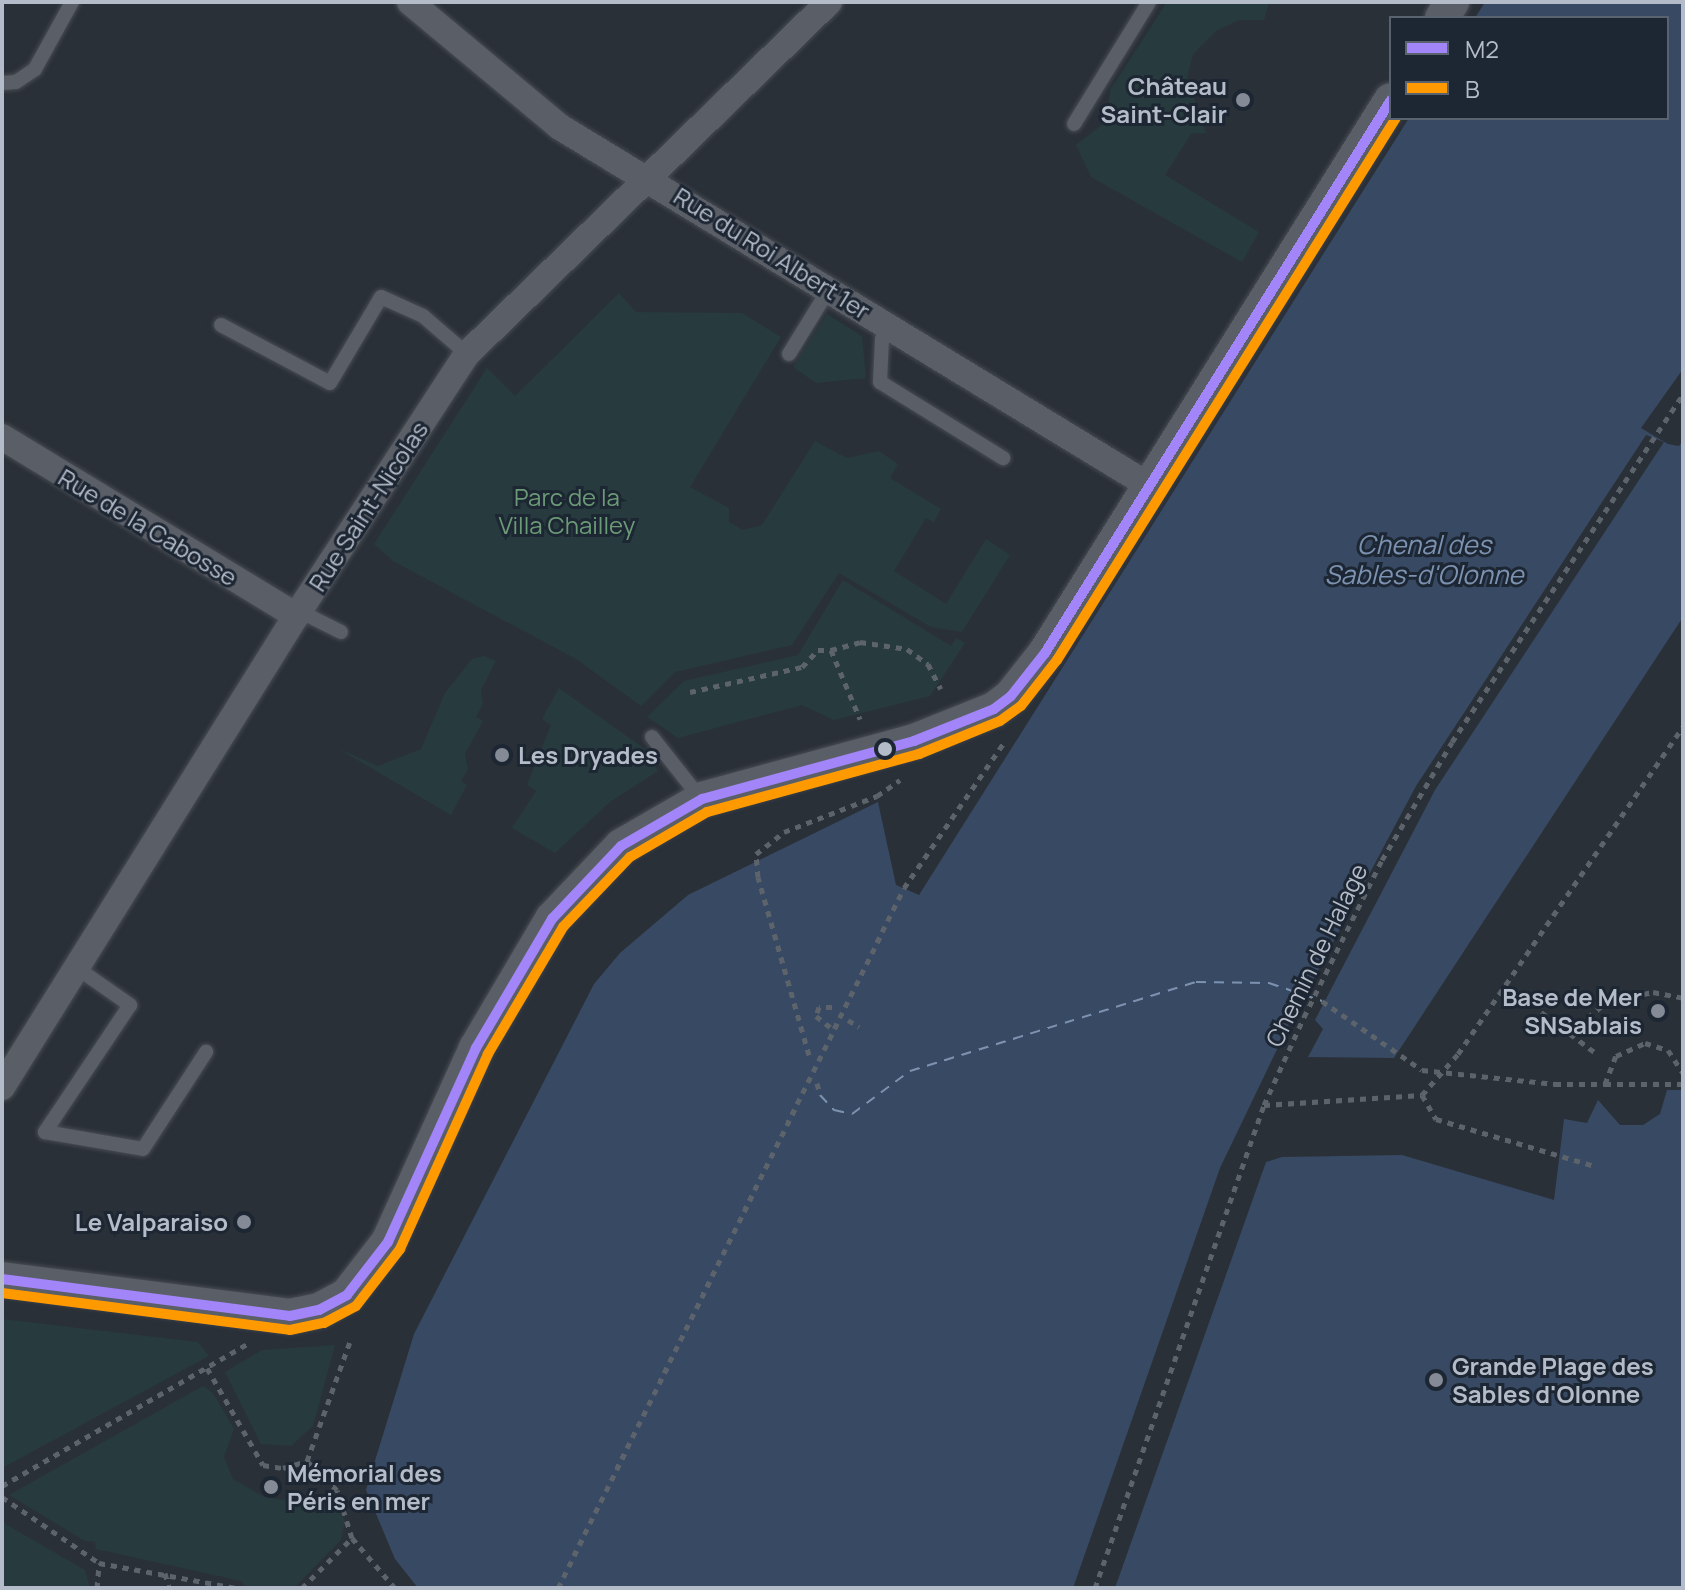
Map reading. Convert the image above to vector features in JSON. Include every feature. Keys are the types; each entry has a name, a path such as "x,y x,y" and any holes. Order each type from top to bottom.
{"street":[{"name":"Rue du Roi Albert 1er","path":"410,2 560,127 648,176 1148,485"},
{"name":"Rue Saint-Nicolas","path":"2,1087 297,614 467,354 829,2"},
{"path":"2,1279 290,1316 319,1310 347,1295 388,1242 476,1048 552,919 621,846 702,799 914,741 994,709 1011,696 1045,653 1389,103"},
{"name":"Rue de la Cabosse","path":"2,437 297,614"}],"lane":[{"path":"2,83 16,82 35,69 72,2"},
{"path":"1074,124 1149,2"},
{"path":"789,354 829,289"},
{"path":"221,325 330,383 381,297 423,316 467,354"},
{"path":"889,326 882,339 880,382 1003,458"},
{"path":"297,614 341,632"},
{"path":"652,737 702,799"},
{"path":"77,968 130,1005 45,1132 143,1149 206,1052"}],"path":[{"name":"Chemin de Halage","path":"1095,1588 1264,1105 1304,1017 1382,860 1452,742 1683,394"},
{"path":"690,692 802,667 818,650 831,650 860,642 907,649 928,664 941,689"},
{"path":"831,650 860,719"},
{"path":"1264,1105 1422,1095 1683,727"},
{"path":"558,1588 904,888 1010,733"},
{"path":"809,1055 758,877 756,854 784,832 877,796 907,774"},
{"path":"1569,1033 1608,1001 1653,992 1683,998"},
{"path":"1322,1001 1402,1058 1440,1073 1605,1084 1683,1084"},
{"path":"832,1007 819,1007 816,1016 834,1030"},
{"path":"1541,1012 1597,1054"},
{"path":"848,1020 859,1027"},
{"path":"1605,1084 1616,1056 1645,1043 1668,1050 1683,1073"},
{"path":"817,1083 820,1095"},
{"path":"1422,1095 1436,1119 1595,1166"},
{"path":"307,1461 351,1339"},
{"path":"2,1486 250,1343"},
{"path":"207,1368 263,1465 283,1468 307,1461"},
{"path":"307,1461 337,1490 352,1538 395,1588"},
{"path":"2,1497 99,1563 236,1588"},
{"path":"302,1588 352,1538"},
{"path":"97,1588 99,1563"},
{"path":"165,1573 169,1588"}],"green space":[{"path":"1167,2 1269,2 1264,20 1239,20 1216,31 1193,54 1187,78 1206,133 1191,134 1165,175 1259,232 1242,262 1091,177 1076,145 1107,121 1110,90"},
{"name":"Parc de la Villa Chailley","path":"619,293 636,312 742,313 781,337 690,487 729,508 729,522 743,530 762,525 815,441 847,458 879,451 898,464 890,478 941,509 934,522 926,518 894,571 946,604 986,539 1010,555 962,632 931,627 839,573 792,645 675,672 641,706 576,659 393,561 374,544 487,368 515,396"},
{"path":"827,314 862,336 866,378 816,383 793,367"},
{"path":"843,580 951,646 956,638 965,643 930,696 834,720 802,705 678,738 647,717 684,681 798,655"},
{"path":"484,656 496,661 481,690 483,704 476,717 483,721 465,754 468,769 461,781 467,785 451,815 337,748 378,766 421,749 445,693 472,659"},
{"path":"559,688 645,749 658,771 610,802 555,853 512,828 536,791 527,785 551,725 542,719"},
{"path":"2,1319 198,1342 209,1356 2,1468"},
{"path":"335,1345 313,1426 291,1446 261,1444 225,1372 262,1350"},
{"path":"203,1386 213,1393 234,1429 224,1457 233,1479 264,1497 336,1508 345,1520 341,1540 294,1588 247,1588 241,1581 96,1549 95,1542 85,1541 9,1495"},
{"path":"2,1522 85,1570 90,1588 2,1588"}],"water":[{"name":"Chenal des Sables-d'Olonne","path":"1485,2 1683,2 1683,369 1641,428 1668,444 1679,446 1683,441 1683,617 1394,1058 1308,1057 1323,1029 1315,1020 1294,1014 1220,1168 1073,1588 418,1588 395,1559 366,1490 414,1334 594,984 620,953 688,895 878,802 896,885 919,895 1408,120 1669,120 1669,16 1476,16"},
{"name":"Grande Plage des Sables d'Olonne","path":"1667,1090 1683,1090 1683,1588 1115,1588 1266,1162 1282,1157 1402,1155 1554,1200 1564,1119 1587,1123 1598,1100 1620,1125 1643,1125 1660,1114"}],"pier":[{"path":"1646,435 1664,442 1435,790 1315,1020 1295,1014 1416,786"}],"ferry route":[{"path":"820,1095 834,1110 852,1114 910,1071 1196,982 1269,983 1322,1001"}],"transit line":[{"name":"M2","path":"2,1279 290,1316 319,1310 347,1295 388,1242 476,1048 552,919 621,846 702,799 914,741 994,709 1011,696 1045,653 1389,103"},
{"name":"B","path":"2,1293 290,1330 324,1323 356,1306 400,1249 488,1054 563,927 630,857 707,812 919,754 1000,721 1021,706 1057,660 1395,120"}],"place":[{"name":"Château Saint-Clair","path":"1243,100"},
{"name":"Les Dryades","path":"502,755"},
{"name":"Base de Mer SNSablais","path":"1658,1011"},
{"name":"Le Valparaiso","path":"244,1222"},
{"name":"Grande Plage des Sables d'Olonne","path":"1436,1380"},
{"name":"Mémorial des Péris en mer","path":"271,1487"}]}
